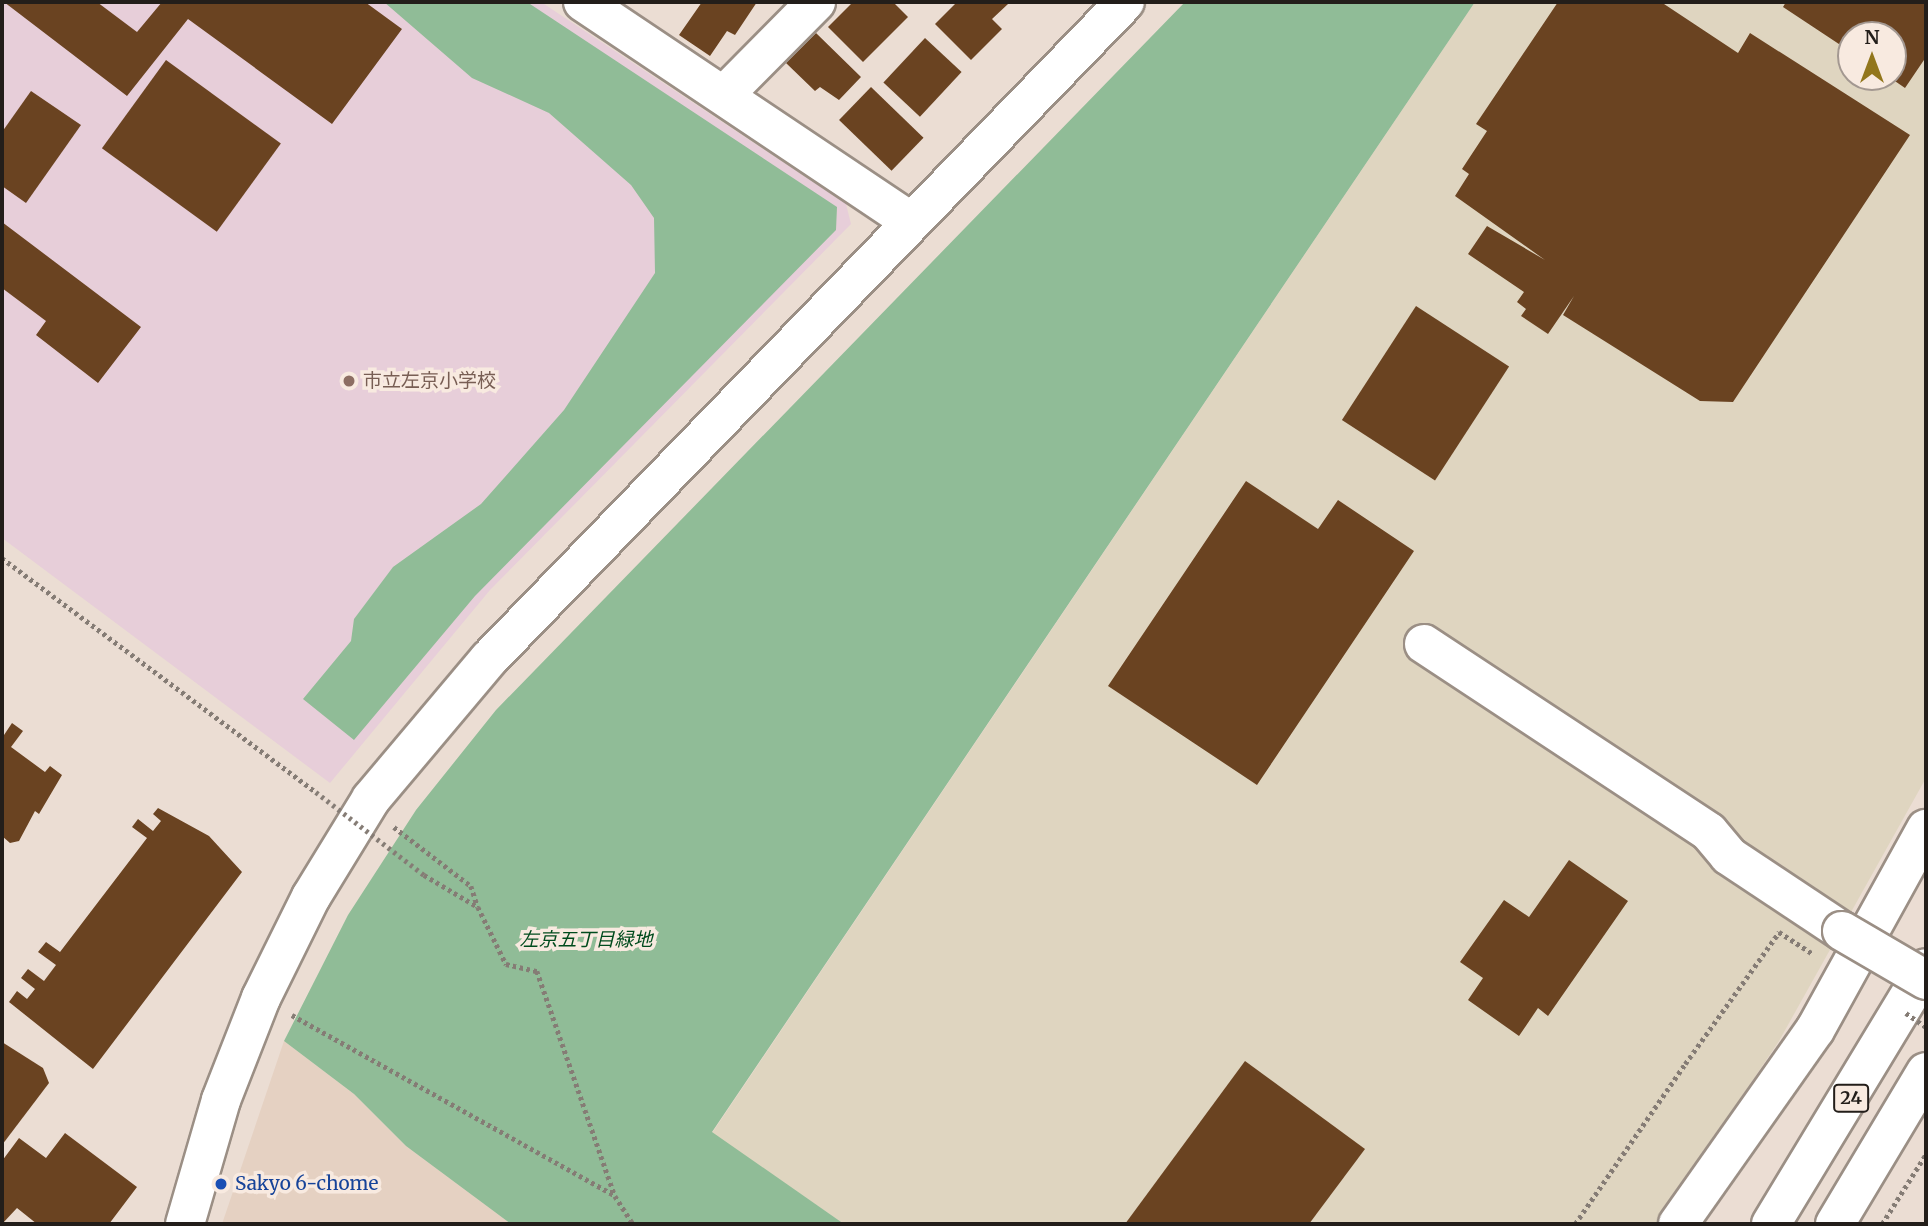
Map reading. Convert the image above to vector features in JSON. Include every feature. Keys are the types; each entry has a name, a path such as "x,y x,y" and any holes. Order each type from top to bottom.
{"main road":[{"path":"583,2 726,93 910,221"},
{"path":"726,93 816,2"},
{"path":"185,1224 221,1100 261,998 311,898 371,799 489,659 910,221 1125,2"},
{"path":"1424,644 1709,832 1729,856 1833,946 1926,980"},
{"path":"1678,1224 1815,1030 1926,829"},
{"name":"24","path":"1771,1224 1926,968"},
{"name":"24","path":"1835,1224 1926,1072"}],"path":[{"path":"2,558 424,875 478,907"},
{"path":"394,826 471,886 478,907 492,930 498,957 537,971 615,1196 633,1224"},
{"path":"1575,1224 1779,932 1833,946"},
{"path":"1892,1005 1926,1027"},
{"path":"287,1012 615,1196"},
{"path":"1882,1224 1926,1154"}],"shaded area":[{"name":"市立左京小学校","path":"2,2 541,2 846,204 851,224 490,590 330,783 2,538"},
{"path":"1475,2 1926,2 1926,778 1779,1041 1656,1224 844,1224 712,1133"},
{"path":"284,1041 354,1094 406,1146 511,1224 222,1224"}],"green space":[{"path":"384,2 527,2 837,207 836,230 475,596 354,740 303,699 351,641 354,619 393,567 481,504 564,410 655,273 654,218 631,185 549,113 472,78"},
{"name":"左京五丁目緑地","path":"1185,2 1475,2 712,1132 844,1224 511,1224 406,1146 354,1094 284,1041 348,915 416,810 496,710"}],"building":[{"path":"4,2 97,2 137,32 162,2 365,2 402,29 332,124 188,19 127,96"},
{"path":"702,2 757,2 735,35 727,31 710,56 679,35"},
{"path":"853,2 893,2 908,17 863,62 828,27"},
{"path":"957,2 1008,4 992,19 1002,29 971,60 935,24"},
{"path":"1558,2 1661,2 1738,53 1750,33 1837,88 1837,91 1910,135 1733,402 1700,401 1563,315 1574,296 1548,334 1521,316 1526,309 1517,302 1524,292 1468,254 1487,226 1545,260 1455,196 1469,174 1462,169 1487,131 1476,124"},
{"path":"1786,2 1926,2 1926,57 1907,85 1907,21 1837,21 1837,43 1783,7"},
{"path":"816,33 861,77 839,100 820,87 815,91 786,63"},
{"path":"925,38 962,72 920,117 883,83"},
{"path":"166,60 281,143 217,232 102,148"},
{"path":"871,87 924,138 892,171 839,120"},
{"path":"31,91 81,125 26,203 2,186 2,132"},
{"path":"2,222 141,327 98,383 36,335 46,321 2,288"},
{"path":"1416,306 1509,366 1435,481 1342,420"},
{"path":"1246,481 1318,529 1338,500 1414,551 1257,785 1108,686"},
{"path":"12,723 23,731 11,747 45,772 50,766 62,775 39,814 35,811 19,841 10,843 2,836 2,738"},
{"path":"158,808 209,836 242,872 93,1069 9,1002 17,991 27,999 35,989 21,978 28,969 44,981 56,965 38,952 46,942 60,952 147,838 132,827 138,819 153,831 161,821 153,814"},
{"path":"1569,860 1628,901 1548,1016 1538,1008 1519,1036 1468,1000 1483,978 1460,962 1504,900 1529,917"},
{"path":"2,1042 43,1068 49,1083 2,1145"},
{"path":"1245,1061 1365,1149 1309,1224 1125,1224"},
{"path":"65,1133 137,1187 109,1224 37,1224 17,1208 2,1224 2,1161 19,1138 46,1158"}],"place":[{"name":"市立左京小学校","path":"349,381"},
{"name":"Sakyo 6-chome","path":"221,1184"}]}
